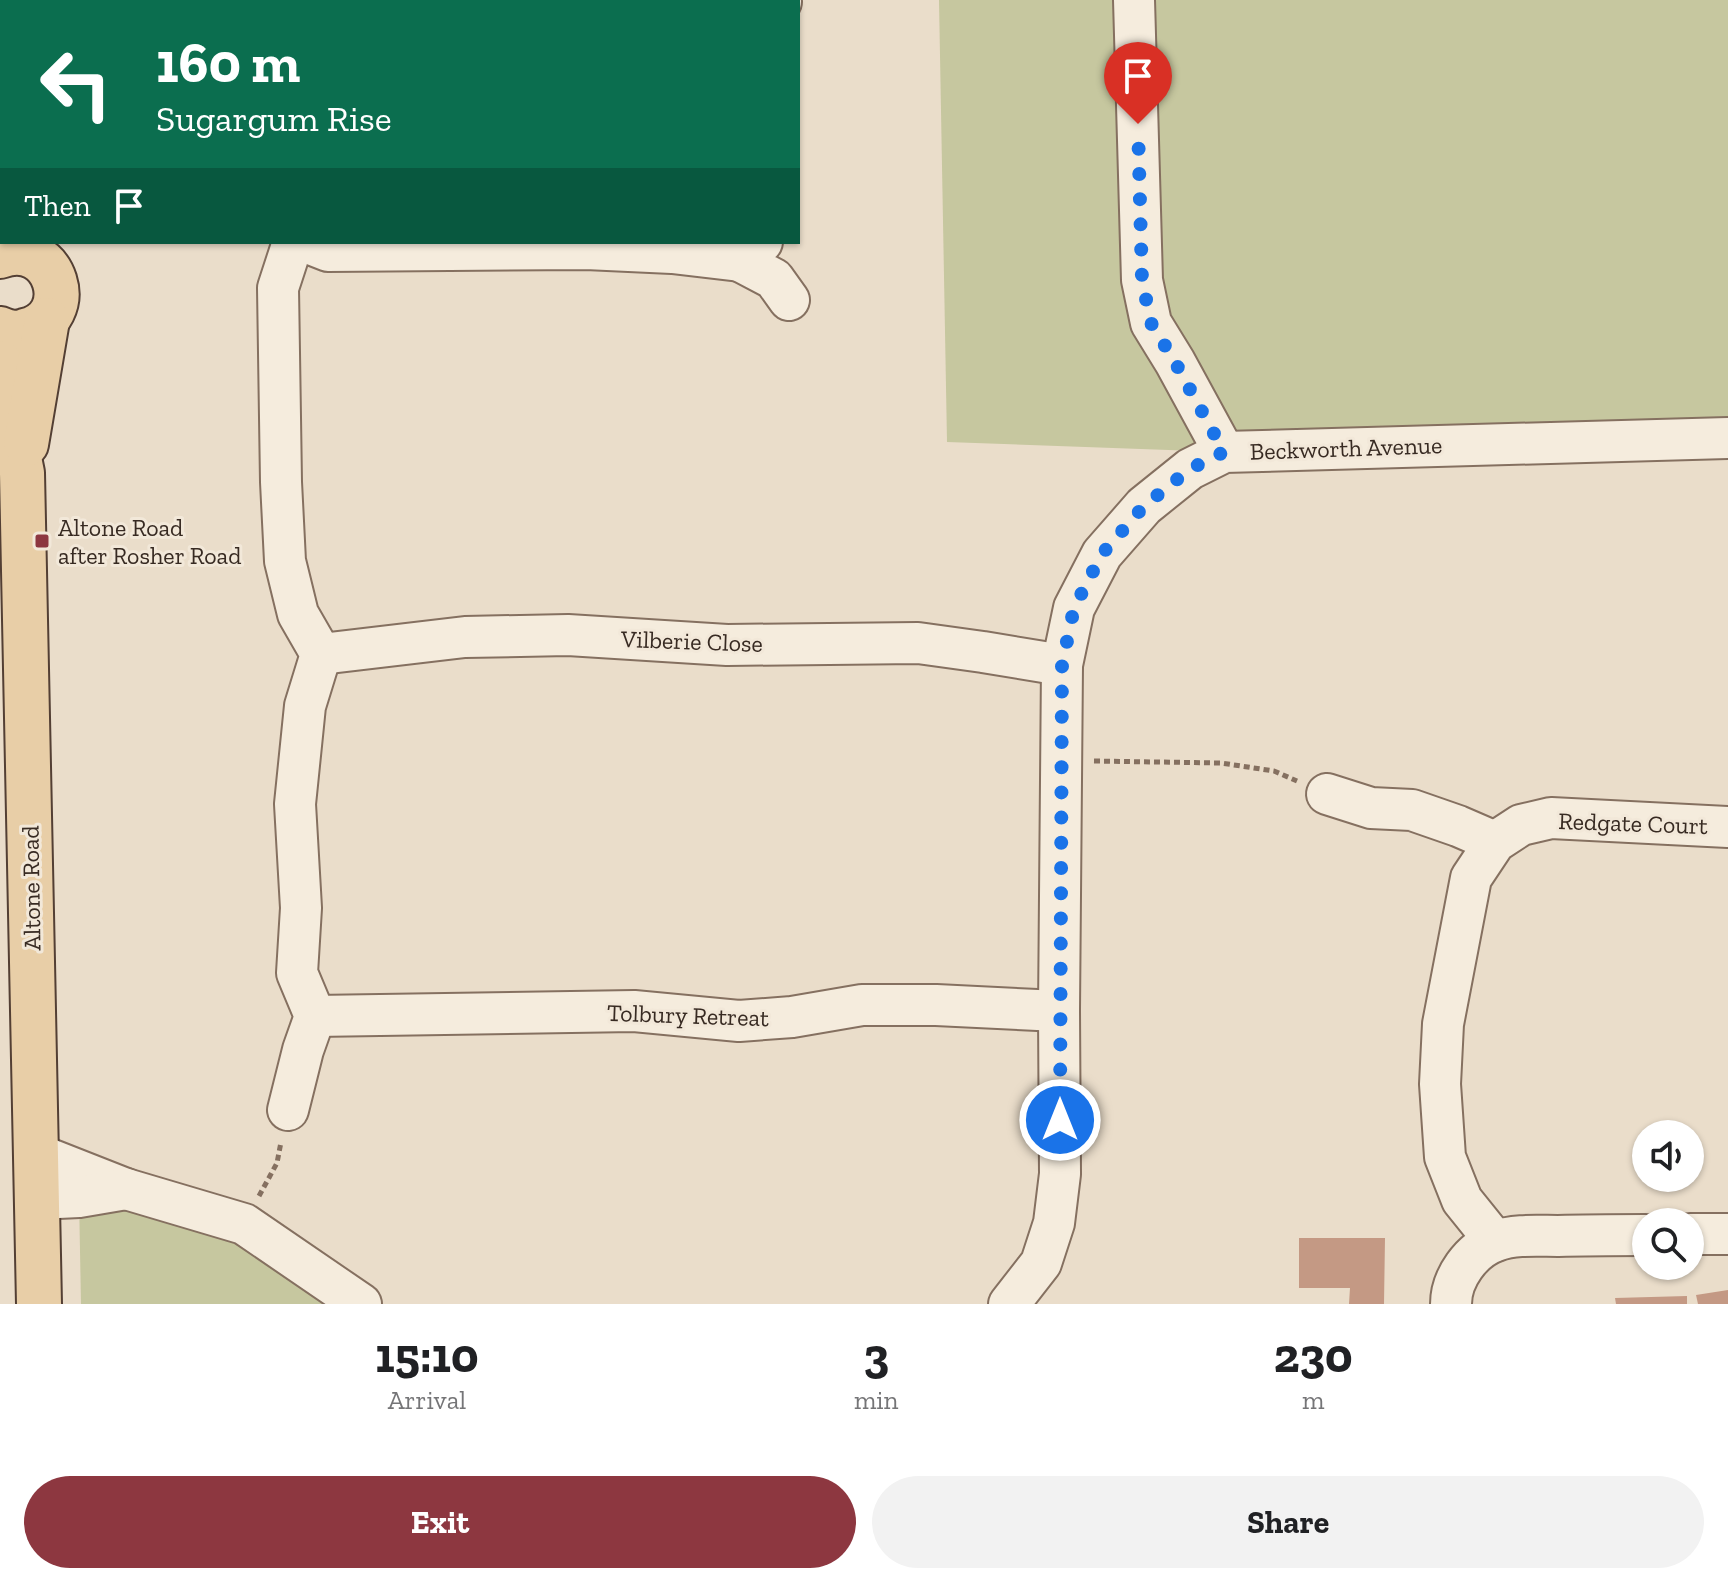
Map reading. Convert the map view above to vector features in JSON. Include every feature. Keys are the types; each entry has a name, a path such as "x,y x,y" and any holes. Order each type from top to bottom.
{"main road":[{"path":"0,256 19,252 33,256 43,253"},
{"name":"Altone Road","path":"22,473 47,320 55,307 57,292 55,277 43,253"},
{"path":"0,329 20,333 34,329 47,320"},
{"name":"Altone Road","path":"0,363 22,473 39,1304"}],"street":[{"path":"1134,0 1142,280 1151,323 1224,452"},
{"path":"288,1110 315,1016 297,973 301,908 295,804 305,706 321,654 298,614 285,561 278,288 292,244"},
{"path":"310,244 328,251 751,251 789,300"},
{"name":"Beckworth Avenue","path":"1009,1304 1041,1263 1054,1223 1060,1174 1062,665 1074,608 1102,554 1144,506 1190,469 1224,452 1728,438"},
{"name":"Vilberie Close","path":"321,654 465,637 568,635 727,645 918,643 1062,665"},
{"path":"1327,794 1371,808 1412,810 1495,842"},
{"name":"Redgate Court","path":"1495,1241 1462,1200 1445,1157 1440,1084 1443,1024 1471,878 1495,842 1521,825 1551,818 1728,827"},
{"name":"Tolbury Retreat","path":"315,1016 634,1011 739,1021 792,1017 862,1005 1059,1011"},
{"path":"37,1154 126,1189 244,1224 361,1304"},
{"path":"37,1199 79,1197 126,1189"},
{"path":"1704,1234 1728,1234"},
{"path":"1451,1304 1451,1294 1467,1262 1495,1241 1523,1236 1632,1235"}],"path":[{"path":"1061,761 1221,763 1274,771 1327,794"},
{"path":"244,1224 277,1163 288,1110"}],"green space":[{"path":"939,0 1728,0 1728,438 1224,452 947,442"},
{"path":"126,1189 361,1304 81,1304 79,1197"}],"building":[{"path":"1299,1238 1385,1238 1384,1304 1349,1304 1350,1288 1299,1288"},
{"path":"1728,1290 1728,1304 1698,1304 1696,1295"},
{"path":"1687,1296 1687,1304 1616,1304 1615,1298"}],"place":[{"name":"Altone Road after Rosher Road","path":"42,541"}],"route":[{"path":"1060,1120 1062,665 1074,608 1102,554 1144,506 1190,469 1224,452 1151,323 1142,280 1138,124"}]}
